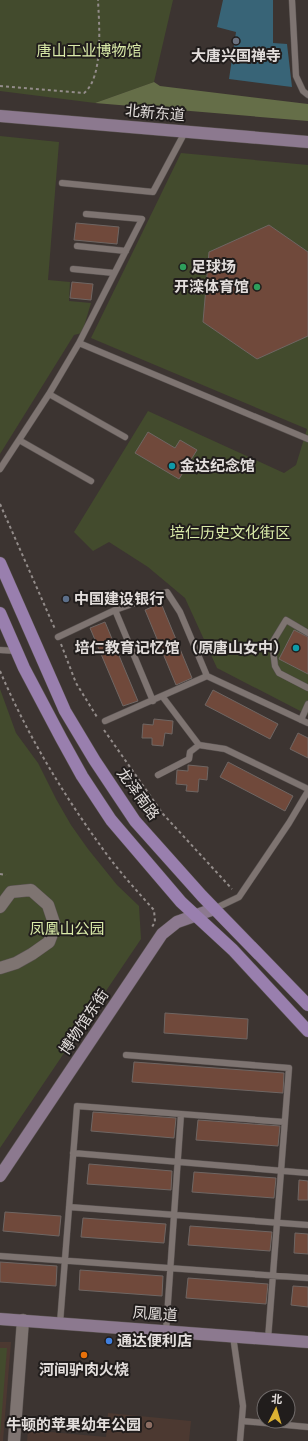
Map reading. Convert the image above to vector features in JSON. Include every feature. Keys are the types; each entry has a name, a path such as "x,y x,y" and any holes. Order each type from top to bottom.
{"main road":[{"name":"龙泽南路","path":"0,562 65,711 91,755 135,821 214,909 308,1005"},
{"path":"0,613 17,651 82,776 111,820 181,902 196,914 233,950 308,1031"}],"street":[{"name":"北新东道","path":"0,116 308,142"},
{"path":"0,906 11,892 31,890 48,905 55,926 49,942 16,963 0,968"},
{"name":"博物馆东街","path":"0,1176 162,934 177,922 196,914 214,909"},
{"name":"凤凰道","path":"0,1318 308,1342"},
{"path":"14,1441 23,1320"}],"lane":[{"path":"292,0 296,76 303,91 308,95"},
{"path":"62,183 152,192 185,132"},
{"path":"0,468 49,394 79,343 142,219 86,214"},
{"path":"77,246 126,251"},
{"path":"73,269 114,273"},
{"path":"79,343 308,439"},
{"path":"49,394 125,437"},
{"path":"19,440 91,481"},
{"path":"58,637 115,610 167,592 180,612 207,676 308,723"},
{"path":"115,610 153,701"},
{"path":"308,633 286,620 272,643 275,666 279,673 308,688"},
{"path":"0,650 17,651"},
{"path":"105,721 207,676"},
{"path":"162,696 199,745 225,749 308,790 289,823 239,897 214,909"},
{"path":"301,720 308,704"},
{"path":"158,775 189,759 190,752 199,745"},
{"path":"126,1056 289,1068 268,1339"},
{"path":"60,1323 77,1106 284,1122"},
{"path":"166,1331 181,1114"},
{"path":"74,1153 308,1173"},
{"path":"69,1207 308,1225"},
{"path":"0,1256 308,1278"},
{"path":"233,1336 243,1406 240,1441"},
{"path":"242,1422 308,1427"}],"path":[{"path":"0,86 65,90 84,93 91,88 100,50 98,0"},
{"path":"0,504 58,637 76,683 109,737 163,814 232,889"},
{"path":"0,671 13,703 35,743 80,814 100,845 154,910 155,922 151,928"},
{"path":"0,874 6,875"}],"shaded area":[{"path":"0,1342 11,1342 3,1441 0,1441"},
{"name":"牛顿的苹果幼年公园","path":"108,1413 191,1421 189,1441 27,1441 28,1430 106,1437"}],"green space":[{"name":"唐山工业博物馆","path":"0,0 173,0 154,82 95,103 0,91"},
{"path":"154,82 160,86 308,104 308,121 95,103"},
{"path":"0,136 59,142 48,280 70,282 69,301 91,303 82,333 74,335 0,454"},
{"name":"培仁历史文化街区","path":"181,153 308,165 308,715 217,668 185,598 148,567 109,542 93,551 74,532 148,411 284,473 296,465 307,429 91,338"},
{"name":"凤凰山公园","path":"0,689 16,733 38,763 71,825 117,885 139,906 141,939 0,1148"},
{"path":"0,1348 7,1348 0,1436"}],"water":[{"path":"223,0 273,0 273,43 287,44 292,87 229,79 236,32 217,27"}],"building":[{"path":"76,223 119,227 117,244 74,240"},
{"name":"开滦体育馆","path":"269,225 308,252 308,336 257,359 203,322 209,252"},
{"path":"72,282 93,284 91,300 70,298"},
{"name":"金达纪念馆","path":"148,432 175,448 180,440 197,450 179,479 135,453"},
{"path":"161,603 192,678 176,685 145,610"},
{"path":"105,622 138,701 123,706 90,628"},
{"name":"培仁教育记忆馆 （原唐山女中）","path":"294,630 308,637 308,674 279,659"},
{"path":"213,690 278,724 270,739 205,705"},
{"path":"154,719 173,721 172,734 165,733 163,746 152,745 152,738 142,738 143,724 153,725"},
{"path":"298,733 308,738 308,758 290,749"},
{"path":"228,762 293,796 285,811 220,777"},
{"path":"188,765 208,767 207,780 199,779 198,792 186,791 187,785 176,784 177,770 188,771"},
{"path":"165,1013 248,1019 247,1039 164,1033"},
{"path":"134,1062 284,1073 283,1093 132,1082"},
{"path":"93,1112 176,1118 174,1138 91,1131"},
{"path":"198,1120 280,1126 278,1146 196,1140"},
{"path":"89,1164 172,1171 171,1190 87,1184"},
{"path":"194,1172 276,1178 274,1198 192,1192"},
{"path":"299,1180 308,1181 308,1200 298,1200"},
{"path":"5,1212 61,1216 59,1236 3,1231"},
{"path":"83,1218 166,1224 164,1243 81,1237"},
{"path":"190,1226 272,1232 270,1251 188,1245"},
{"path":"295,1233 308,1234 308,1254 294,1253"},
{"path":"0,1262 57,1266 56,1286 0,1282"},
{"path":"80,1270 163,1276 162,1296 79,1290"},
{"path":"188,1278 268,1284 266,1304 186,1298"},
{"path":"293,1286 308,1287 308,1307 291,1305"}],"place":[{"name":"大唐兴国禅寺","path":"236,41"},
{"name":"足球场","path":"183,267"},
{"name":"开滦体育馆","path":"257,287"},
{"name":"金达纪念馆","path":"172,466"},
{"name":"中国建设银行","path":"66,599"},
{"name":"培仁教育记忆馆 （原唐山女中）","path":"296,648"},
{"name":"通达便利店","path":"109,1341"},
{"name":"河间驴肉火烧","path":"84,1355"},
{"name":"牛顿的苹果幼年公园","path":"149,1425"}]}
